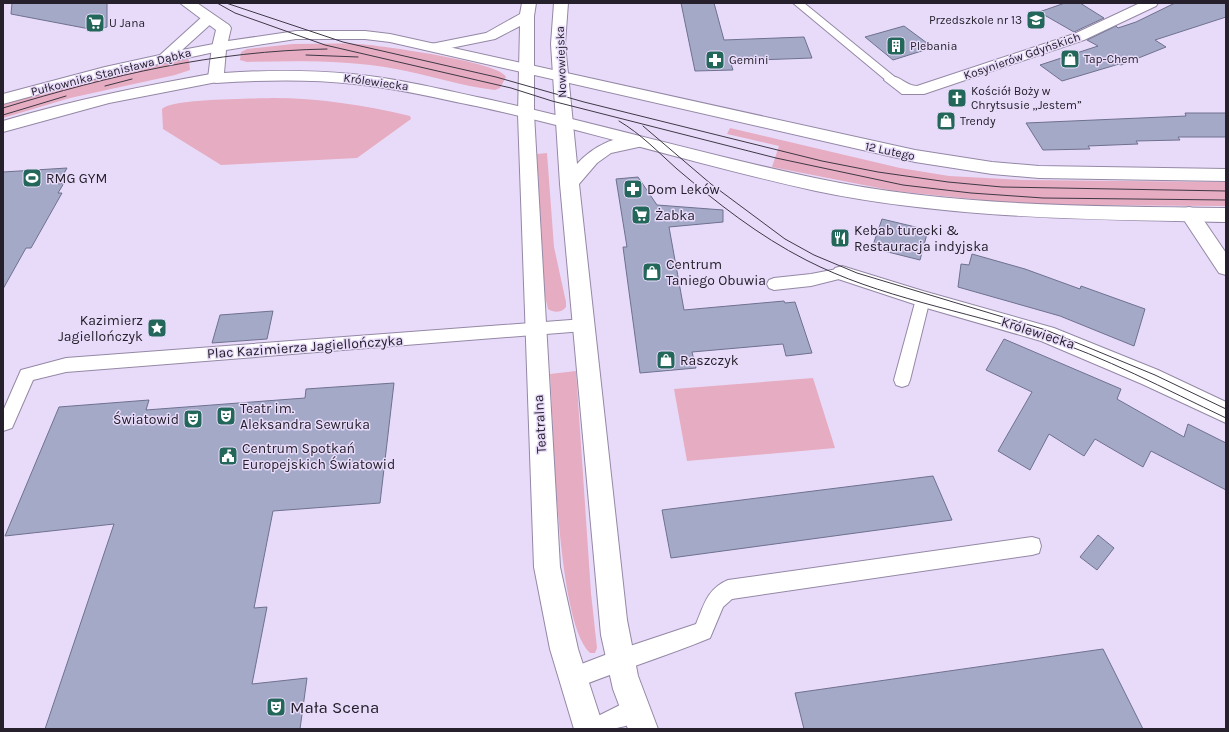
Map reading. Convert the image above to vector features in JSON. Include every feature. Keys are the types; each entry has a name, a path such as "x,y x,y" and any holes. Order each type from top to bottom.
{"street":[{"path":"187,3 195,7 208,19"},
{"name":"Nowowiejska","path":"561,3 558,29 564,122"},
{"name":"Kosynierów Gdyńskich","path":"892,80 908,91 918,91 1011,61 1079,36 1150,3"},
{"path":"436,47 490,36 528,9"},
{"path":"526,114 528,9"},
{"path":"208,19 206,35 219,47"},
{"path":"166,57 208,19"},
{"path":"219,47 268,39 318,35 371,36 436,47 560,75"},
{"path":"216,78 219,47"},
{"name":"Pułkownika Stanisława Dąbka","path":"3,99 110,70 219,47"},
{"name":"Królewiecka","path":"216,78 257,75 314,74 372,80 564,122"},
{"name":"12 Lutego","path":"560,75 873,147 954,163 1039,172 1226,175"},
{"name":"Pułkownika Stanisława Dąbka","path":"3,127 51,113 162,88 216,78"},
{"name":"Teatralna","path":"526,114 534,329 546,567 560,640 571,679 589,729"},
{"path":"639,719 618,660 569,184 564,122 637,142 813,184 903,200 1029,212 1226,215"},
{"path":"569,184 604,148 621,143 637,142"},
{"path":"1189,214 1226,268"},
{"name":"Królewiecka","path":"842,273 924,299 1046,334 1150,377 1226,413"}],"lane":[{"path":"798,3 892,80"},
{"path":"774,284 811,280 842,273"},
{"path":"902,380 924,299"},
{"name":"Plac Kazimierza Jagiellończyka","path":"3,424 6,424 27,375 47,369 86,363 584,325"},
{"path":"571,679 618,660 679,641 703,631 716,600 728,590 1032,546"},
{"path":"596,729 639,719"}],"shaded area":[{"path":"293,44 358,44 389,47 462,60 499,71 506,77 500,88 495,90 470,86 408,71 377,66 303,61 247,62 240,60 241,52 247,49"},
{"path":"187,59 189,60 190,70 175,75 70,98 3,118 3,104 98,78"},
{"path":"272,98 307,99 341,103 410,116 411,119 357,158 221,165 163,129 162,109 169,105 196,101"},
{"path":"730,128 900,168 949,176 1022,180 1226,182 1226,206 1060,205 1001,202 894,191 772,167 779,146 727,134"},
{"path":"547,153 554,247 566,302 566,307 557,312 548,309 545,296 537,154"},
{"path":"576,371 591,593 597,648 595,653 590,653 579,634 570,604 563,565 555,477 550,374"},
{"path":"813,378 835,448 687,461 674,389"}],"building":[{"path":"12,3 107,3 107,27 95,30 11,14"},
{"path":"681,3 714,3 724,40 804,37 812,58 730,61 733,70 695,71"},
{"path":"1065,3 1080,3 1104,18 1074,32 1039,12"},
{"path":"1175,3 1226,3 1226,17 1155,40 1166,47 1121,65 1119,64 1062,81 1040,65 1098,46 1087,40 1116,26 1118,28 1136,22"},
{"name":"Plebania","path":"904,26 927,43 922,45 928,49 893,60 865,37"},
{"path":"1185,113 1226,113 1226,137 1178,137 1180,140 1136,141 1138,144 1088,146 1090,149 1043,150 1026,123 1186,116"},
{"path":"67,168 58,184 64,183 58,193 62,193 31,248 26,248 3,289 3,172"},
{"path":"638,177 657,205 723,210 723,222 669,227 684,310 784,301 785,303 795,302 812,353 786,356 783,344 692,352 696,368 640,373 623,247 627,247 616,179"},
{"path":"882,219 928,230 920,260 872,248"},
{"path":"972,254 1025,269 1080,289 1081,286 1145,309 1134,346 1060,316 958,287 961,264 969,265"},
{"path":"273,311 267,339 212,343 220,315"},
{"path":"1004,339 1121,389 1117,399 1184,437 1188,424 1226,443 1226,490 1151,451 1143,467 1095,439 1084,456 1049,434 1030,470 998,451 1032,392 986,370"},
{"path":"394,383 380,503 273,511 254,608 267,607 252,684 307,678 300,729 45,729 114,524 5,536 59,407 149,400 146,410 305,398 306,389"},
{"path":"933,476 952,520 671,558 662,510"},
{"path":"1098,535 1114,548 1097,570 1080,557"},
{"path":"1103,649 1143,729 804,729 795,693"}],"tram line":[{"path":"217,3 235,13 325,45 511,88 552,101 776,158 903,185 971,193 1043,198 1226,200"},
{"path":"226,3 343,42 496,77 584,102 822,161 878,172 948,182 1002,187 1226,191"},
{"path":"3,108 123,75 163,67 244,54 327,49"},
{"path":"306,55 358,57"},
{"path":"105,86 132,79"},
{"path":"3,115 66,96"},
{"path":"619,121 642,137 692,182 755,230 806,260 834,273 892,294 1012,327 1065,344 1135,374 1226,418"},
{"path":"643,126 711,184 785,239 814,255 857,273 1046,330 1155,375 1226,409"}],"place":[{"name":"Przedszkole nr 13","path":"1036,20"},
{"name":"U Jana","path":"95,23"},
{"name":"Plebania","path":"896,46"},
{"name":"Tap-Chem","path":"1070,59"},
{"name":"Gemini","path":"715,60"},
{"name":"Kościół Boży w Chrytsusie „Jestem”","path":"957,98"},
{"name":"Trendy","path":"946,121"},
{"name":"RMG GYM","path":"32,178"},
{"name":"Dom Leków","path":"633,189"},
{"name":"Żabka","path":"641,215"},
{"name":"Kebab turecki & Restauracja indyjska","path":"840,238"},
{"name":"Centrum Taniego Obuwia","path":"652,272"},
{"name":"Kazimierz Jagiellończyk","path":"157,328"},
{"name":"Raszczyk","path":"666,360"},
{"name":"Teatr im. Aleksandra Sewruka","path":"226,416"},
{"name":"Światowid","path":"193,419"},
{"name":"Centrum Spotkań Europejskich Światowid","path":"228,456"},
{"name":"Mała Scena","path":"276,707"}]}
